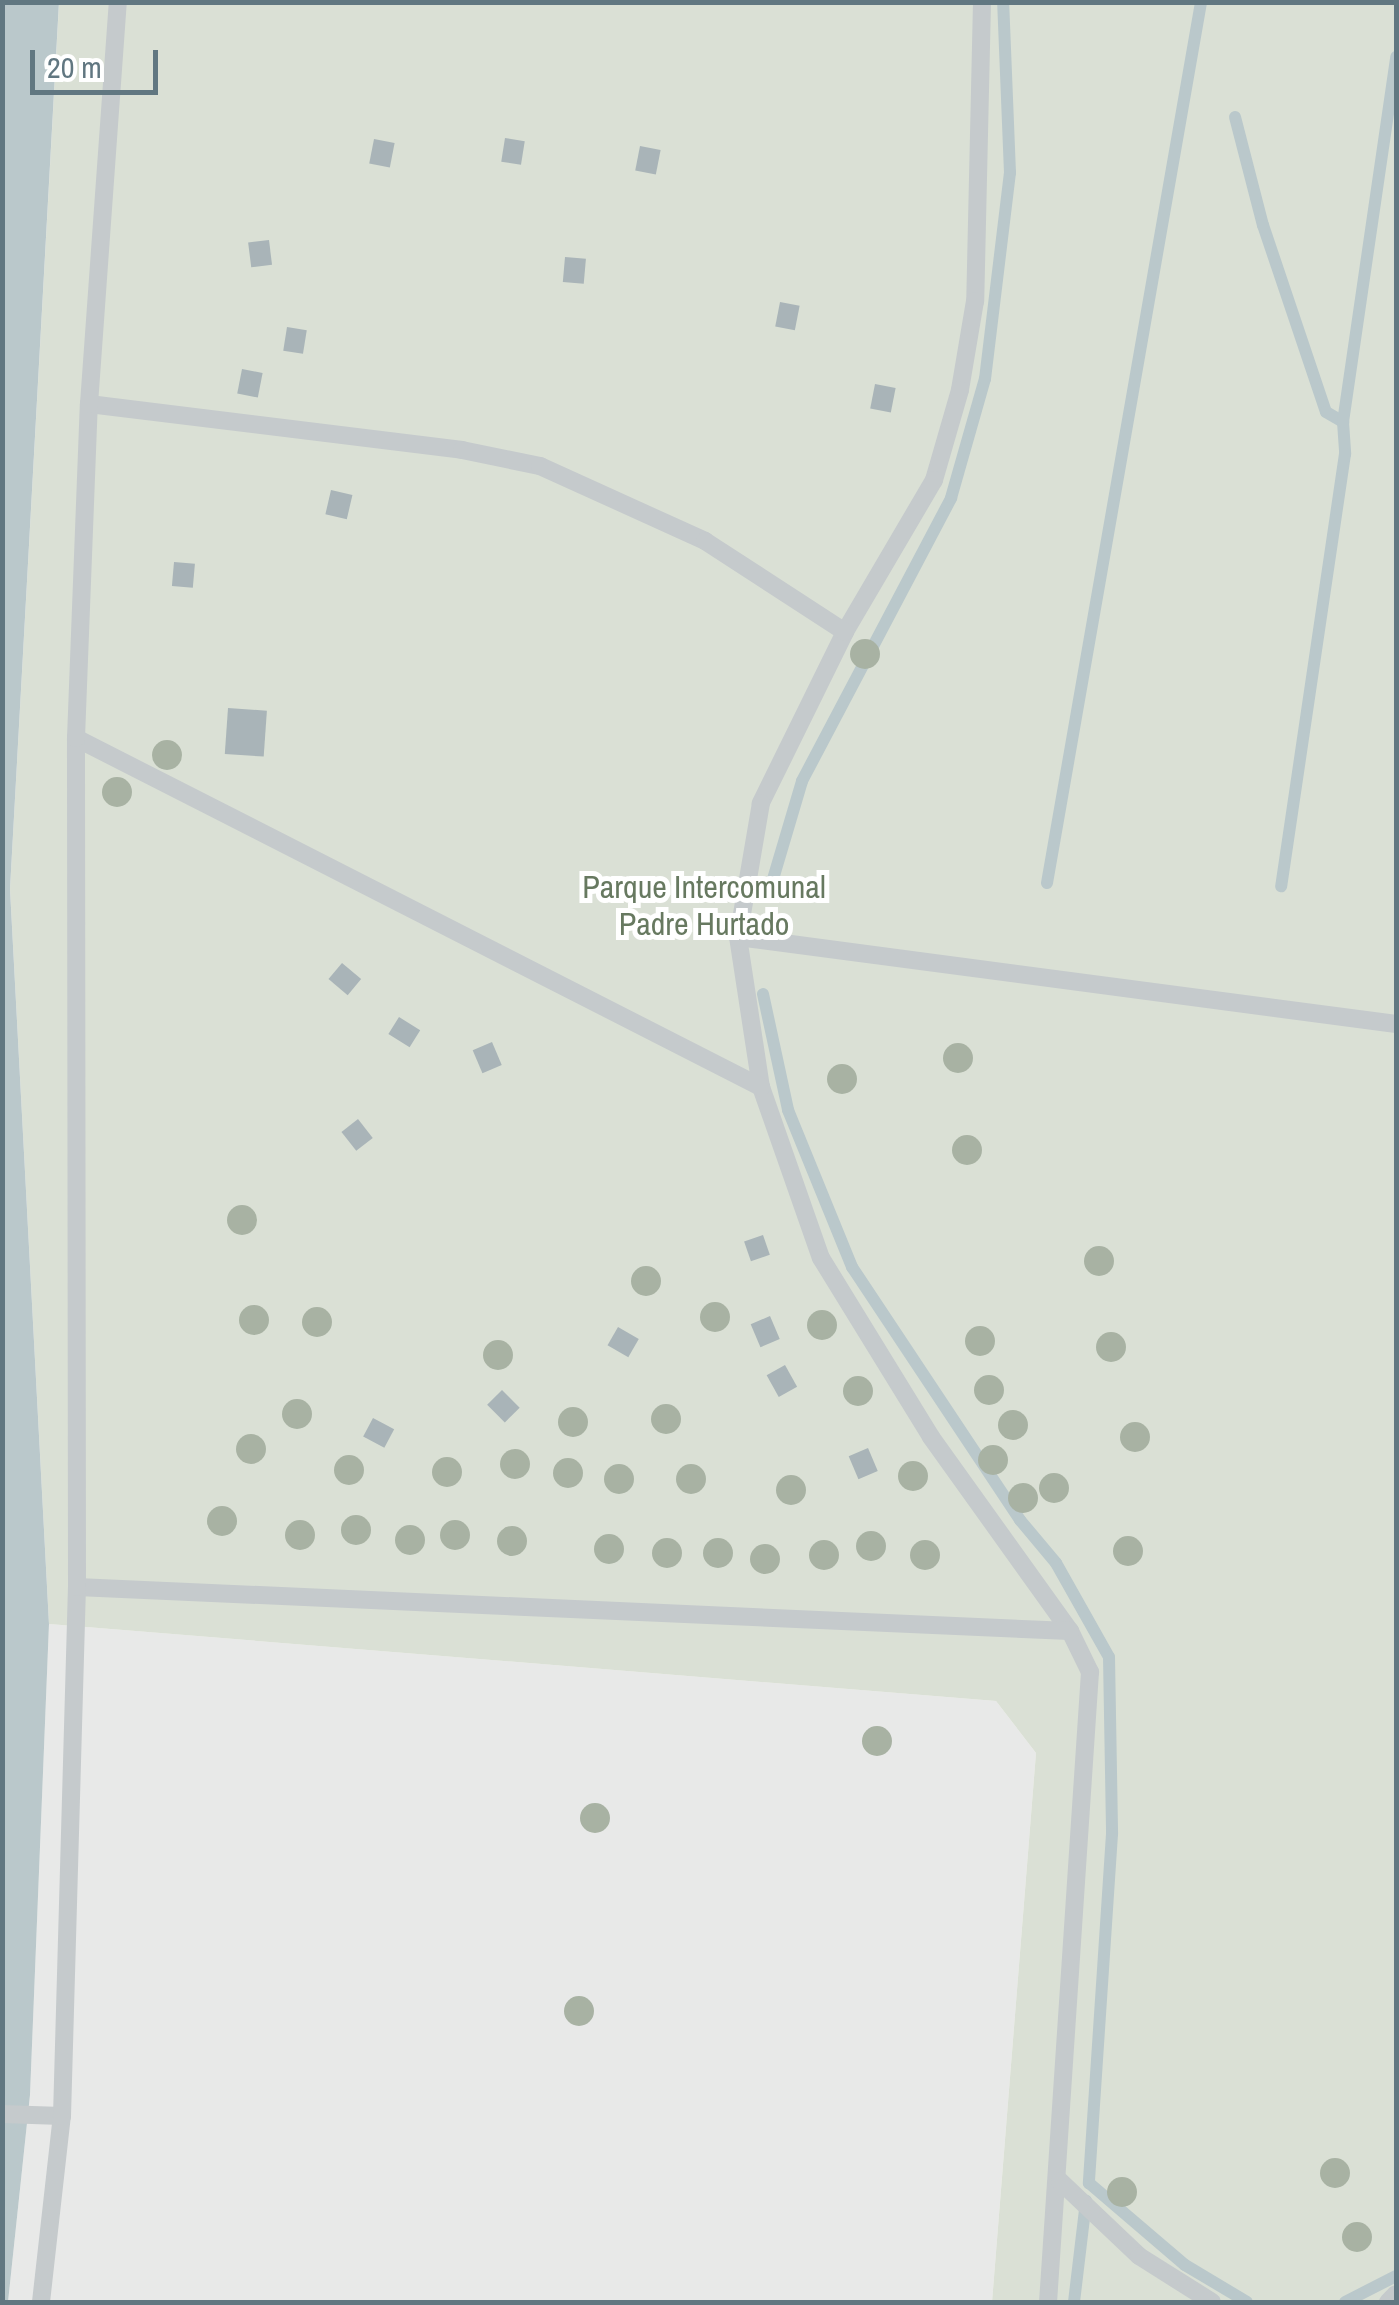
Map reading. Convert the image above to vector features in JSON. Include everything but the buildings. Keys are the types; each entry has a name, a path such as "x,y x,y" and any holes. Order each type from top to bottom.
{"lane":[{"path":"40,2302 62,2116 77,1587 76,738 89,404 118,2"},
{"path":"982,2 975,302 960,390 934,480 844,632 761,802 738,937 762,1088 821,1258 930,1437 1070,1631 1090,1672 1060,2181 1048,2302"},
{"path":"89,404 462,450 540,466 705,542 844,632"},
{"path":"76,738 762,1088"},
{"path":"738,937 1396,1024"},
{"path":"77,1587 1070,1631"},
{"path":"2,2114 62,2116"},
{"path":"1060,2181 1139,2256 1212,2302"},
{"path":"1388,2302 1396,2294"}],"shaded area":[{"path":"59,2 10,889 49,1624 30,2095 8,2302 3,2302 2,3"},
{"path":"49,1624 996,1701 1036,1753 992,2302 8,2302 30,2095"}],"green space":[{"name":"Parque Intercomunal Padre Hurtado","path":"59,3 1396,3 1396,2302 992,2302 1036,1753 996,1701 49,1624 10,889"}],"waterway":[{"path":"768,896 802,781 951,498 985,379 1010,173 1003,2"},
{"path":"1047,883 1201,2"},
{"path":"1343,422 1396,57"},
{"path":"1235,117 1263,225 1326,412 1343,422 1345,454 1281,886"},
{"path":"763,994 788,1110 852,1267 1020,1520 1056,1563 1109,1657 1112,1834 1089,2183 1185,2265 1247,2302"},
{"path":"1074,2302 1086,2201"},
{"path":"1345,2302 1396,2276"}]}
